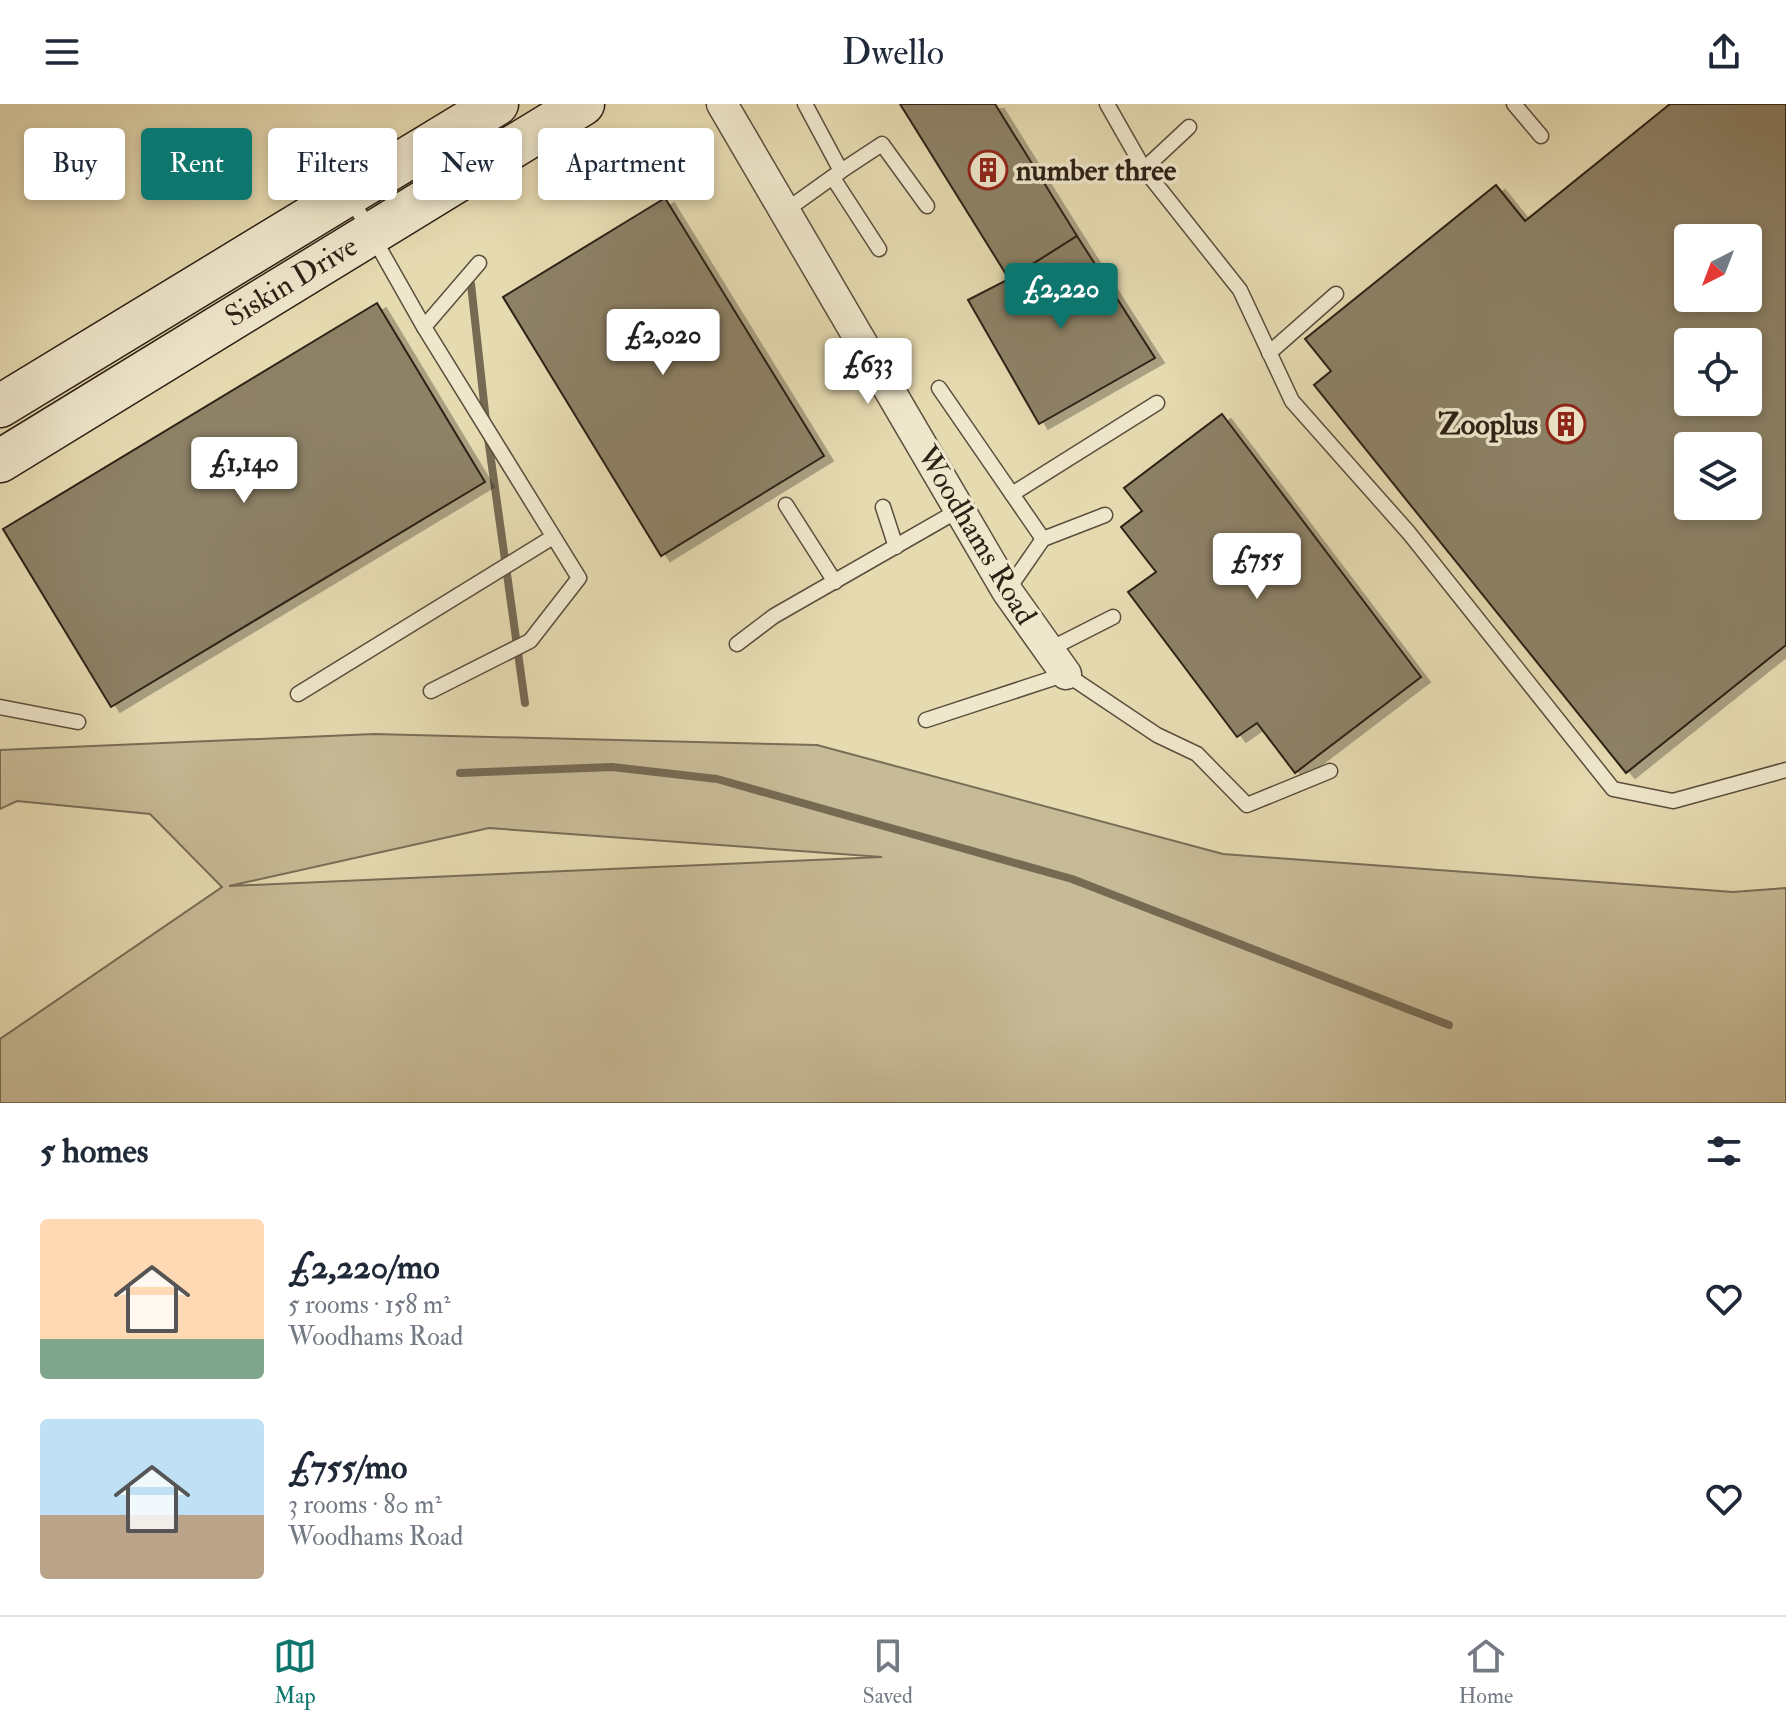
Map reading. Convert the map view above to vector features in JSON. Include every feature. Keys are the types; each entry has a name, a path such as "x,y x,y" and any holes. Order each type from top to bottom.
{"street":[{"name":"Siskin Drive","path":"397,165 497,104"},
{"name":"Siskin Drive","path":"0,461 583,104"},
{"name":"Woodhams Road","path":"722,104 1007,591 1057,662"},
{"name":"Siskin Drive","path":"0,406 339,200"}],"lane":[{"path":"805,104 837,174 879,249"},
{"path":"1107,104 1144,169 1240,290 1292,401 1409,533 1613,789 1673,801 1786,770"},
{"path":"1514,104 1541,136"},
{"path":"1144,169 1189,127"},
{"path":"785,211 882,144 927,206"},
{"path":"353,200 424,327 579,578 530,641 431,691"},
{"path":"424,327 479,263"},
{"path":"1269,353 1336,294"},
{"path":"939,388 1043,539"},
{"path":"1012,494 1157,403"},
{"path":"786,505 835,582"},
{"path":"883,507 896,547"},
{"path":"737,644 774,616 959,510"},
{"path":"1007,591 1043,539 1105,515"},
{"path":"298,694 553,537"},
{"path":"926,720 1057,662 1113,617"},
{"path":"1057,662 1157,735 1197,754 1247,805 1330,771"},
{"path":"0,707 78,722"}],"shaded area":[{"path":"374,734 817,745 1223,854 1733,892 1786,888 1786,1103 0,1103 0,1039 222,887 150,814 17,801 0,809 0,750","holes":["489,828 882,857 229,886"]}],"building":[{"name":"number three","path":"900,104 995,104 1077,236 1009,279"},
{"name":"Zooplus","path":"1670,104 1786,104 1786,645 1626,773 1314,385 1331,371 1305,339 1496,185 1525,221"},
{"path":"666,200 824,456 661,556 503,297"},
{"path":"1077,236 1155,358 1039,424 968,300 1009,279"},
{"path":"377,303 485,482 111,707 3,529"},
{"path":"1222,414 1421,677 1295,773 1257,723 1237,737 1128,592 1156,572 1121,527 1142,511 1124,488"}],"waterway":[{"path":"471,284 486,421"},
{"path":"488,438 525,703"},
{"path":"460,773 612,767 717,779 1072,879 1449,1025"}],"place":[{"name":"number three","path":"988,170"},
{"name":"Zooplus","path":"1566,424"}]}
